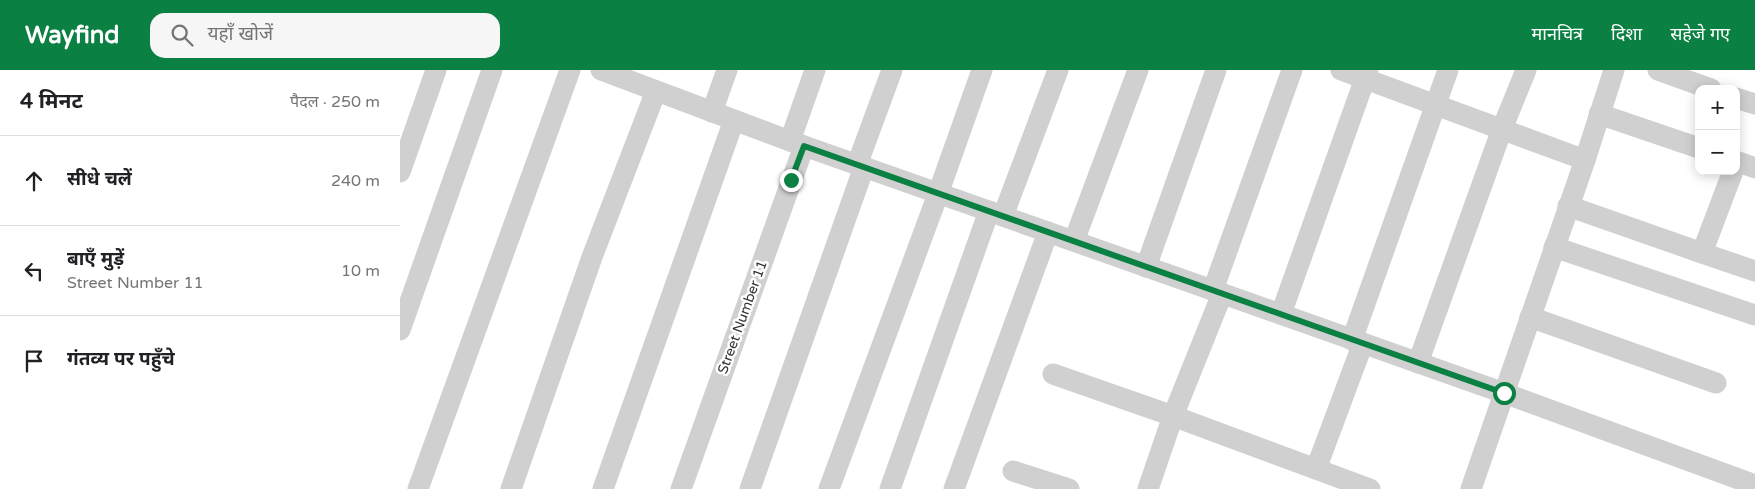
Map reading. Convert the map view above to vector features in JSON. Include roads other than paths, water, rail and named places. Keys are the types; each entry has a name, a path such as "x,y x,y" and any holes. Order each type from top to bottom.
{"street":[{"path":"400,172 436,70"},
{"path":"400,330 492,70"},
{"path":"418,489 570,70"},
{"path":"600,70 647,82 712,112 860,166 1504,393 1755,485"},
{"path":"712,112 727,70"},
{"name":"Street Number 11","path":"681,489 797,143 815,70"},
{"path":"750,489 892,70"},
{"path":"829,489 982,70"},
{"path":"890,489 996,214 1058,70"},
{"path":"1074,242 1138,70"},
{"path":"1146,267 1216,70"},
{"path":"1148,489 1218,292 1292,70"},
{"path":"1341,70 1366,74 1434,104 1585,160"},
{"path":"1316,469 1434,104 1448,70"},
{"path":"1418,363 1502,129 1526,70"},
{"path":"1471,489 1585,160 1614,70"},
{"path":"1658,70 1700,85"},
{"path":"1281,314 1366,74"},
{"path":"510,489 592,257 647,82"},
{"path":"1740,99 1755,104"},
{"path":"1600,114 1695,147"},
{"path":"603,489 734,120"},
{"path":"1740,163 1755,168"},
{"path":"1702,253 1731,175"},
{"path":"1568,206 1755,271"},
{"path":"954,489 1048,232"},
{"path":"1554,246 1755,315"},
{"path":"1530,317 1716,383"},
{"path":"1053,374 1174,416 1370,489"},
{"path":"1013,471 1070,489"}]}
